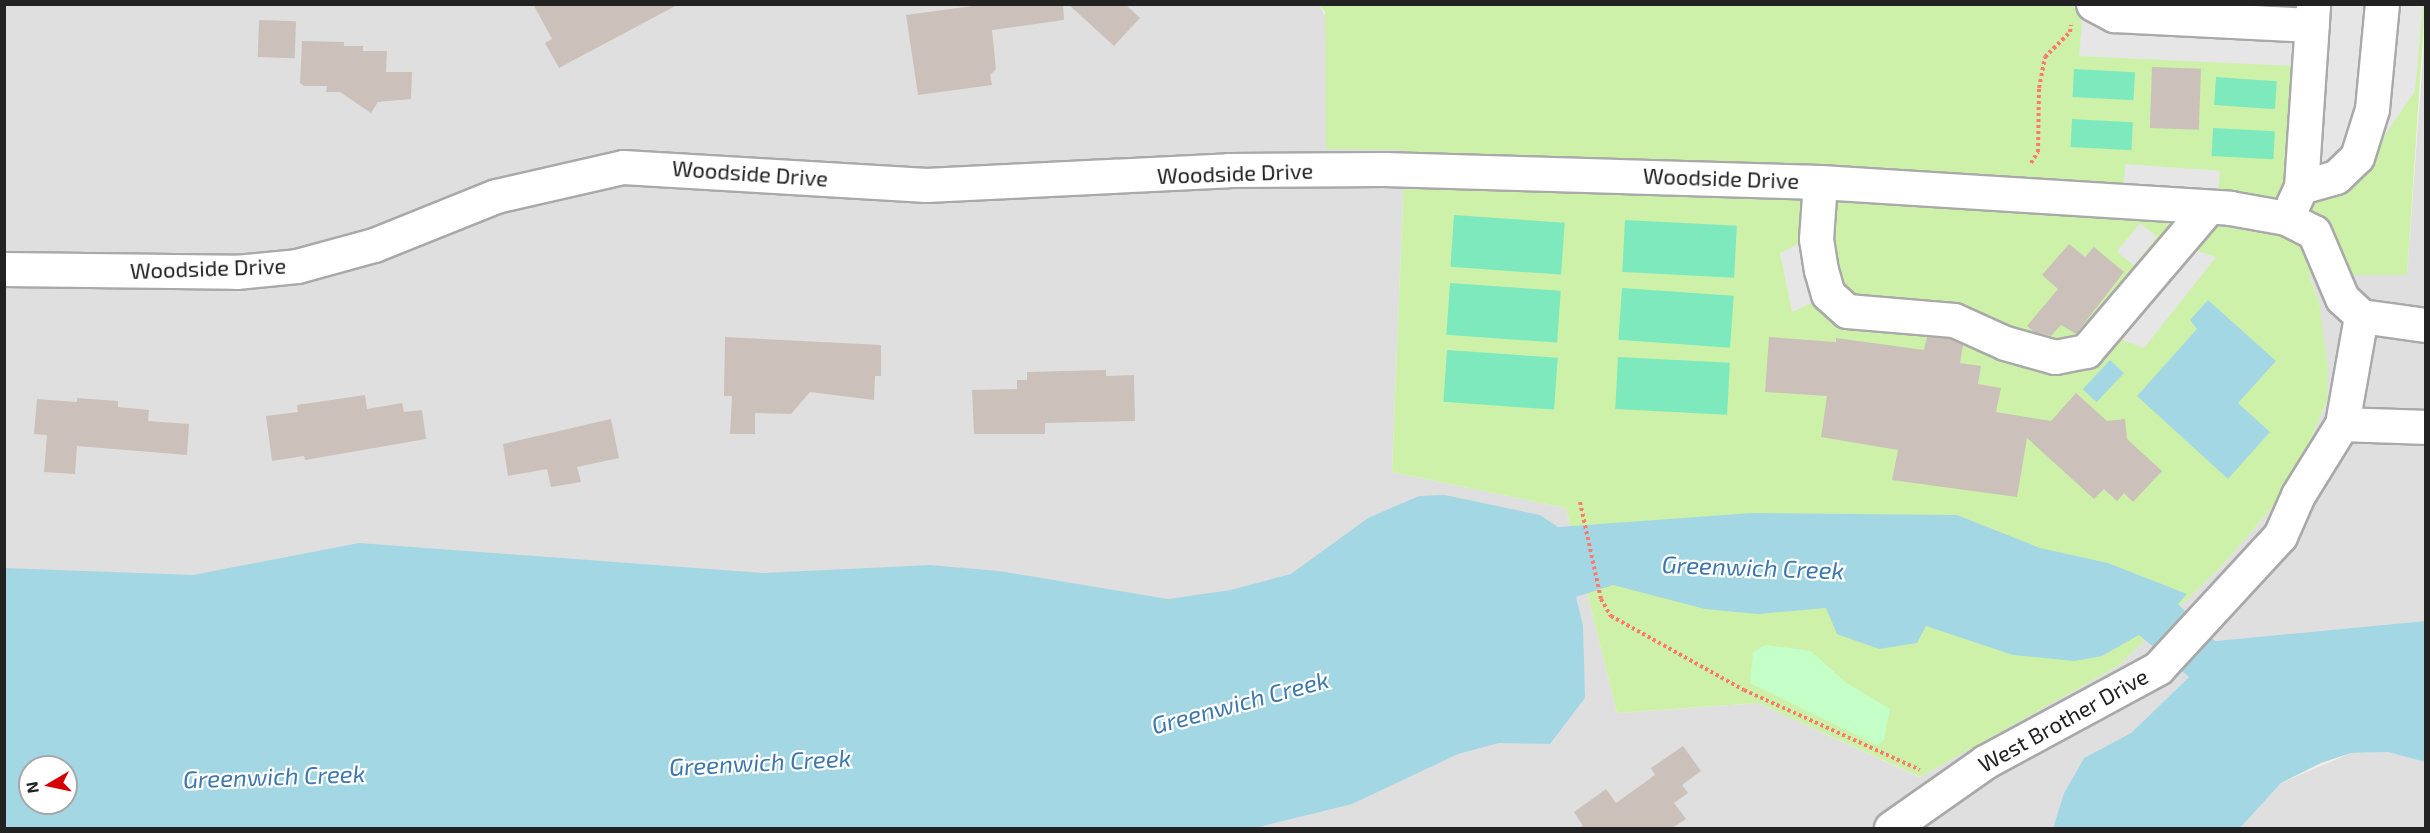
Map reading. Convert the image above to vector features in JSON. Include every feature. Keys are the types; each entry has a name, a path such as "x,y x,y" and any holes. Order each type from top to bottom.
{"street":[{"path":"2301,187 2336,177 2357,157 2372,109 2382,4"},
{"path":"2081,9 2115,15 2313,15 2301,187 2286,218"},
{"name":"Woodside Drive","path":"4,269 236,272 297,266 374,245 495,196 623,167 926,185 1229,170 1360,169 1820,182 2207,209 2286,218 2314,232 2342,298 2361,315"},
{"path":"1820,182 1815,239 1821,270 1828,294 1847,311 1954,320 2006,343 2055,357 2086,351 2207,209"},
{"path":"2361,315 2426,325"},
{"name":"West Brother Drive","path":"1891,828 1951,784 2158,668 2208,609 2280,536 2298,495 2342,424 2361,315"},
{"path":"2342,424 2426,427"}],"path":[{"path":"2025,168 2038,152 2043,65 2049,50 2070,32 2081,9"},
{"path":"1580,502 1582,522 1601,599 1611,616 1744,690 1951,784"}],"shaded area":[{"path":"5,5 1319,5 1405,150 1392,472 1566,508 1617,713 1758,703 1919,777 2118,666 2221,567 2291,485 2327,401 2319,302 2309,275 2407,274 2425,31 2425,621 2215,641 2189,677 2131,733 2084,758 2064,793 2053,828 5,828"},
{"path":"2073,5 2423,5 2415,91 2345,193 2290,166 2295,66 2079,56 2082,23"},
{"path":"2125,164 2220,171 2218,195 2123,188"},
{"path":"2140,223 2157,237 2134,266 2117,252"},
{"path":"1802,242 1815,301 1792,312 1780,253"},
{"path":"2189,248 2216,257 2144,348 2117,338"},
{"path":"2388,752 2425,762 2425,828 2240,828 2281,783 2351,753"}],"green space":[{"path":"1319,5 2425,5 2407,275 2309,275 2319,302 2328,368 2327,401 2291,485 2221,567 2118,666 1920,777 1758,703 1617,713 1566,508 1392,472 1405,150 1326,149 1325,12"},
{"path":"2074,69 2135,72 2133,100 2073,97"},
{"path":"2216,77 2277,81 2275,109 2214,105"},
{"path":"2072,119 2133,122 2131,150 2071,147"},
{"path":"2213,128 2275,131 2273,159 2212,156"},
{"path":"1454,215 1565,223 1561,275 1450,267"},
{"path":"1625,220 1737,226 1734,278 1622,272"},
{"path":"1450,283 1561,291 1557,343 1446,335"},
{"path":"1622,288 1734,296 1730,348 1618,340"},
{"path":"1447,350 1558,358 1554,410 1443,402"},
{"path":"1618,357 1730,363 1727,415 1615,409"},
{"path":"1766,645 1811,651 1845,682 1890,709 1884,740 1877,745 1750,683 1753,652"}],"water":[{"path":"2208,300 2276,361 2238,403 2270,432 2228,479 2137,396 2197,329 2190,320"},
{"path":"2110,360 2124,373 2097,402 2083,389"},
{"name":"Greenwich Creek","path":"1445,495 1540,515 1558,527 1752,513 1957,515 2040,548 2108,563 2187,594 2178,604 2215,641 2425,621 2425,762 2388,752 2351,753 2321,763 2281,783 2240,828 2053,828 2064,793 2084,758 2131,733 2189,677 2139,635 2102,656 2075,661 2013,655 1926,626 1917,643 1879,649 1837,634 1826,608 1758,614 1705,609 1613,585 1576,597 1583,625 1585,698 1550,744 1499,743 1458,754 1352,804 1259,827 5,828 5,568 193,575 359,543 763,573 930,565 999,571 1168,599 1231,590 1291,574 1368,518 1419,496"}],"building":[{"path":"533,4 679,4 559,68 545,43 552,39"},
{"path":"987,4 1063,4 1064,20 992,30 996,69 990,75 992,85 918,95 906,15"},
{"path":"1068,4 1125,4 1140,18 1114,46"},
{"path":"259,20 296,21 295,58 258,57"},
{"path":"302,41 344,42 344,46 363,46 363,51 387,51 386,72 412,72 411,99 378,102 371,113 340,92 326,92 327,86 304,86 300,83"},
{"path":"2152,67 2201,69 2199,130 2150,128"},
{"path":"2069,244 2085,257 2094,247 2124,272 2076,334 2061,325 2051,336 2034,332 2027,326 2058,289 2042,275"},
{"path":"725,337 881,345 881,376 875,376 874,400 810,392 791,414 755,413 755,434 730,434 732,396 724,396"},
{"path":"1769,337 1836,342 1836,338 1924,350 1927,337 1949,338 1963,345 1960,363 1981,366 1978,384 2001,388 1996,412 2051,421 2076,393 2107,421 2125,419 2127,439 2162,471 2133,502 2124,493 2117,501 2104,489 2094,499 2027,438 2017,497 1892,480 1898,450 1821,437 1827,396 1765,392"},
{"path":"1106,370 1106,376 1134,375 1135,421 1045,423 1045,434 974,434 972,390 1017,389 1017,380 1027,380 1027,372"},
{"path":"365,395 367,409 402,403 404,412 422,410 426,439 305,460 304,456 272,461 266,416 298,412 297,405"},
{"path":"77,398 118,401 118,407 149,410 148,421 189,424 187,455 77,446 75,474 44,472 47,435 34,434 37,399 77,402"},
{"path":"611,419 619,458 577,467 581,482 551,487 547,469 508,476 503,444"},
{"path":"1683,746 1701,771 1682,785 1688,793 1674,803 1686,819 1672,828 1579,828 1583,826 1574,812 1606,789 1616,803 1655,775 1651,768"}]}
